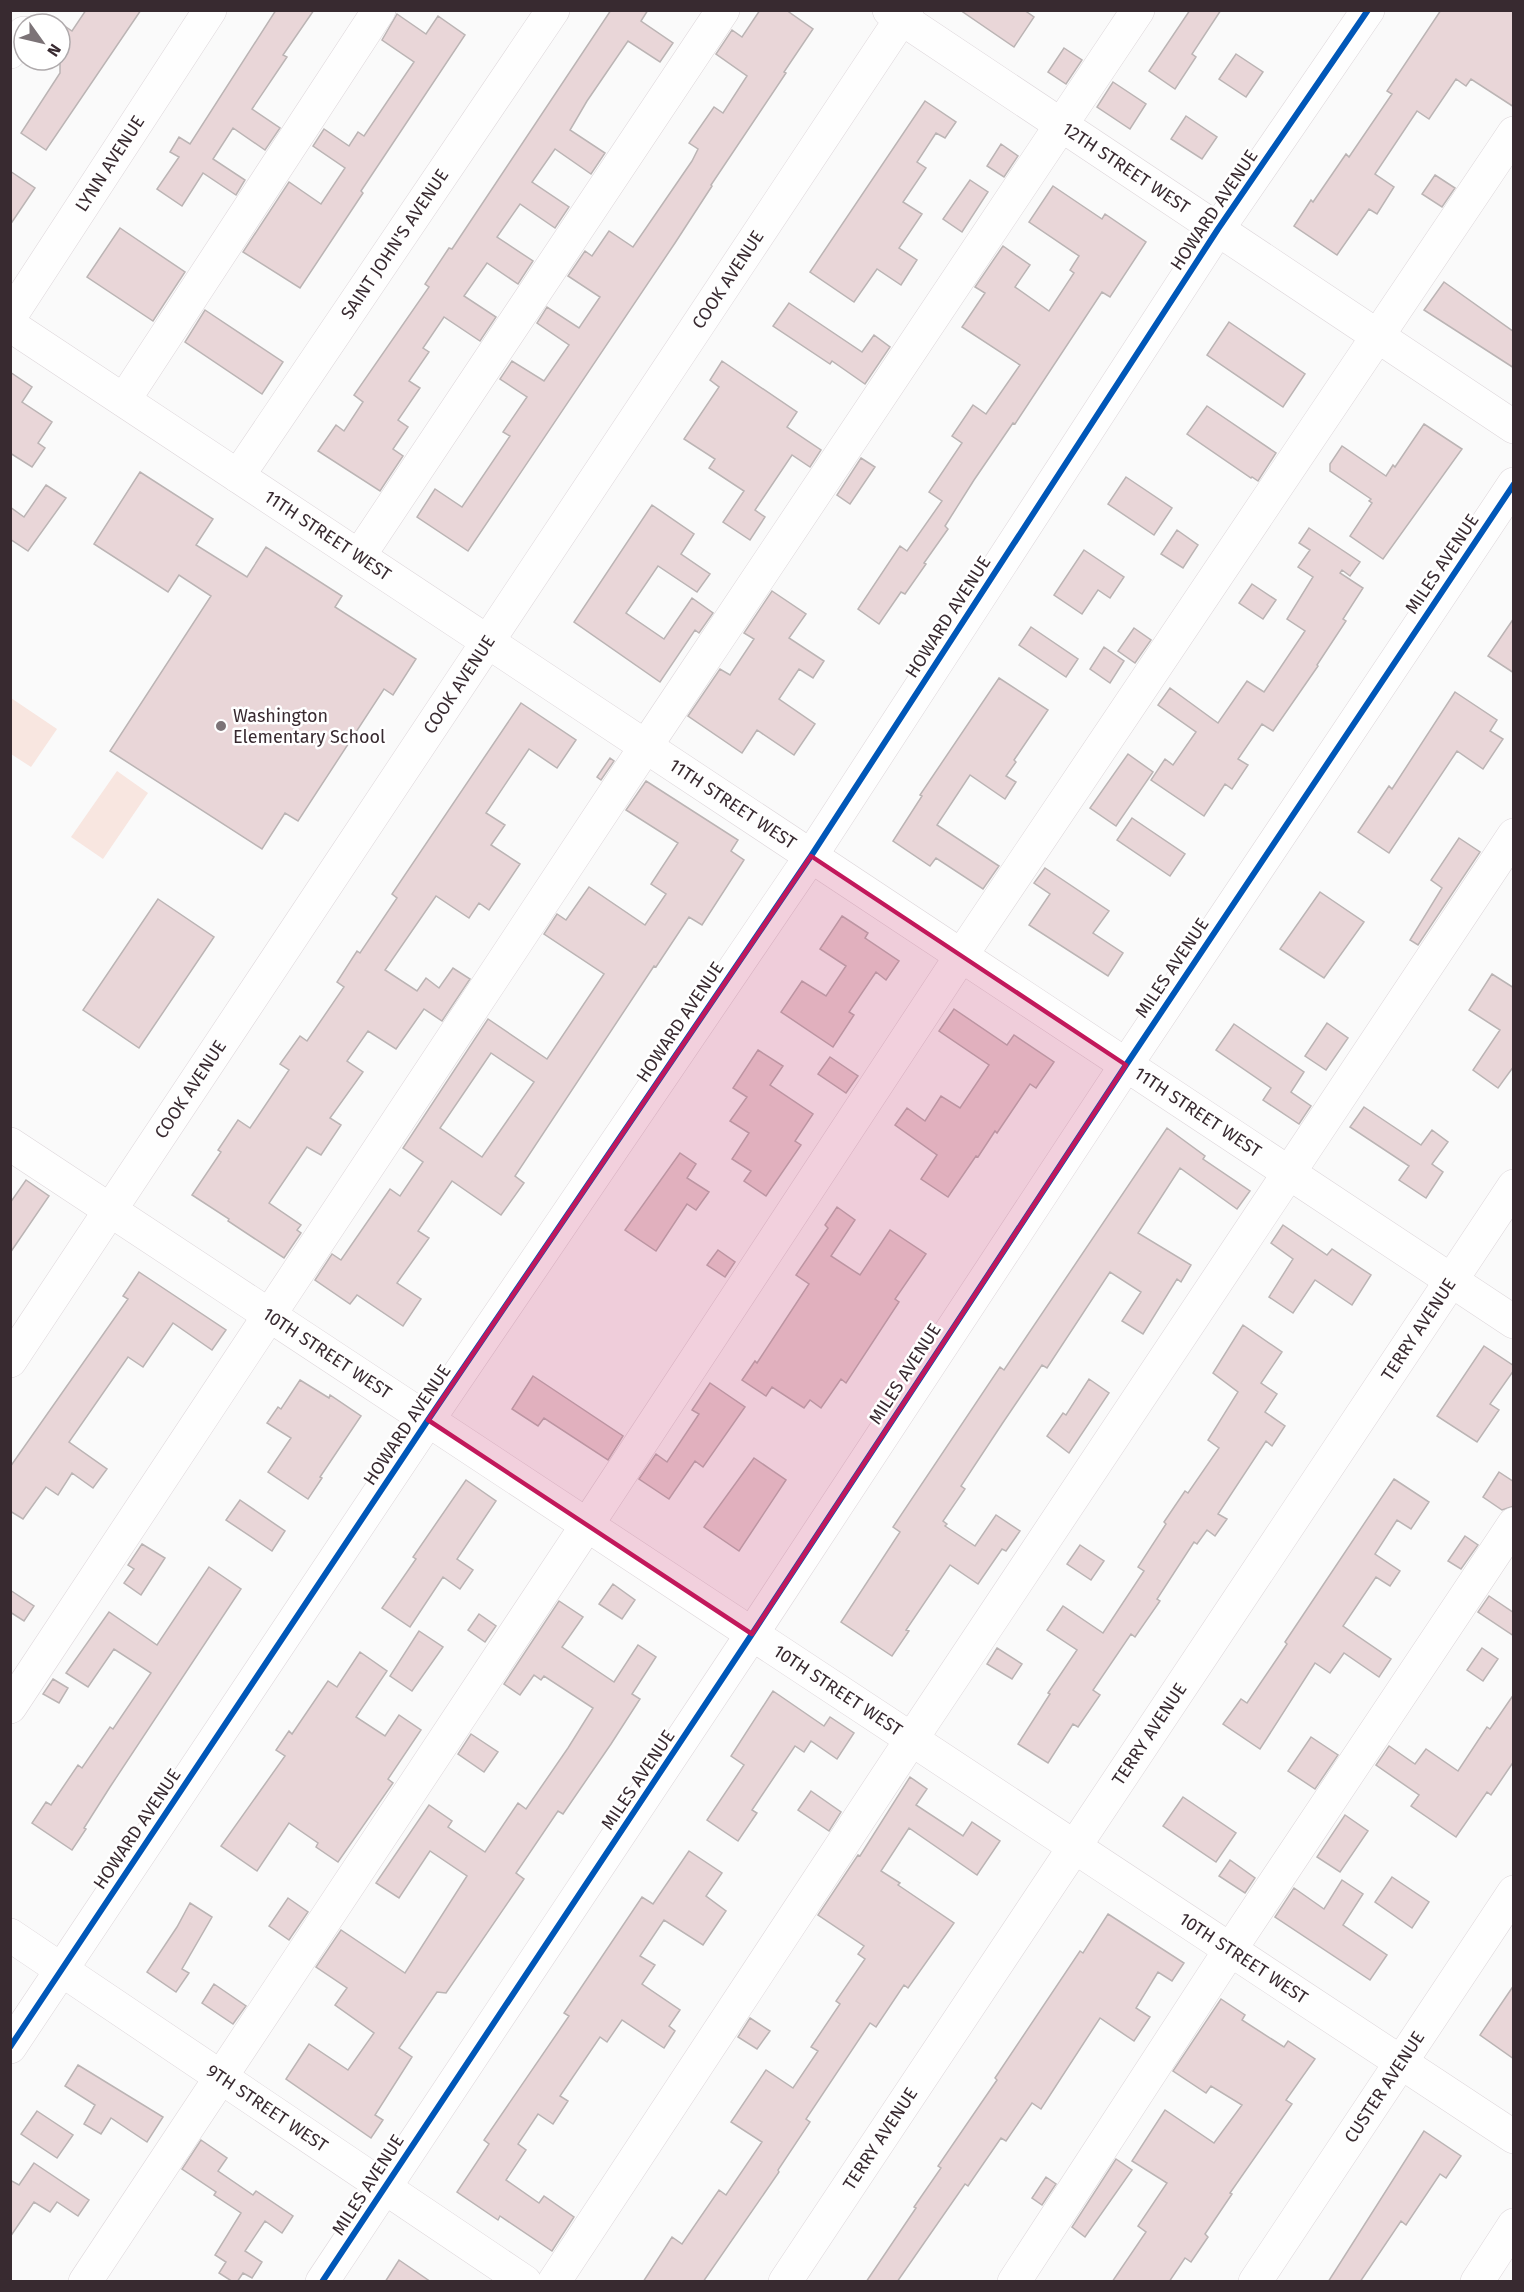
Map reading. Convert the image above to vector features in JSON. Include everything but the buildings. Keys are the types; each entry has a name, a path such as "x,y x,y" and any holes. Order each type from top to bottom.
{"street":[{"name":"LYNN AVENUE","path":"10,317 210,10"},
{"path":"124,400 379,10"},
{"name":"SAINT JOHN'S AVENUE","path":"238,476 553,10"},
{"path":"359,556 723,10"},
{"path":"10,1707 646,746 1138,10"},
{"name":"HOWARD AVENUE","path":"10,2047 428,1420 811,856 1218,229 1368,10"},
{"name":"12TH STREET WEST","path":"899,13 1062,125 1514,427"},
{"name":"COOK AVENUE","path":"10,1361 487,641 899,13"},
{"path":"85,2282 588,1525 961,956 1514,133"},
{"name":"11TH STREET WEST","path":"10,325 1514,1323"},
{"name":"MILES AVENUE","path":"322,2282 1126,1065 1514,484"},
{"path":"554,2282 911,1740 1514,835"},
{"name":"10TH STREET WEST","path":"10,1144 1514,2138"},
{"name":"TERRY AVENUE","path":"785,2282 1514,1186"},
{"path":"1014,2282 1230,1950 1514,1524"},
{"name":"CUSTER AVENUE","path":"1255,2282 1514,1892"},
{"name":"9TH STREET WEST","path":"10,1935 525,2282"},
{"path":"1476,2282 1514,2225"}],"highlighted area":[{"path":"811,856 1126,1065 752,1634 428,1420"}],"shaded area":[{"path":"11,698 57,729 31,767 11,754"},
{"path":"117,771 148,793 103,859 71,837"}],"cycle path":[{"path":"10,2047 428,1420 811,856 1218,229 1368,10"},
{"path":"322,2282 1126,1065 1514,484"}],"place":[{"name":"Washington Elementary School","path":"221,726"}]}
